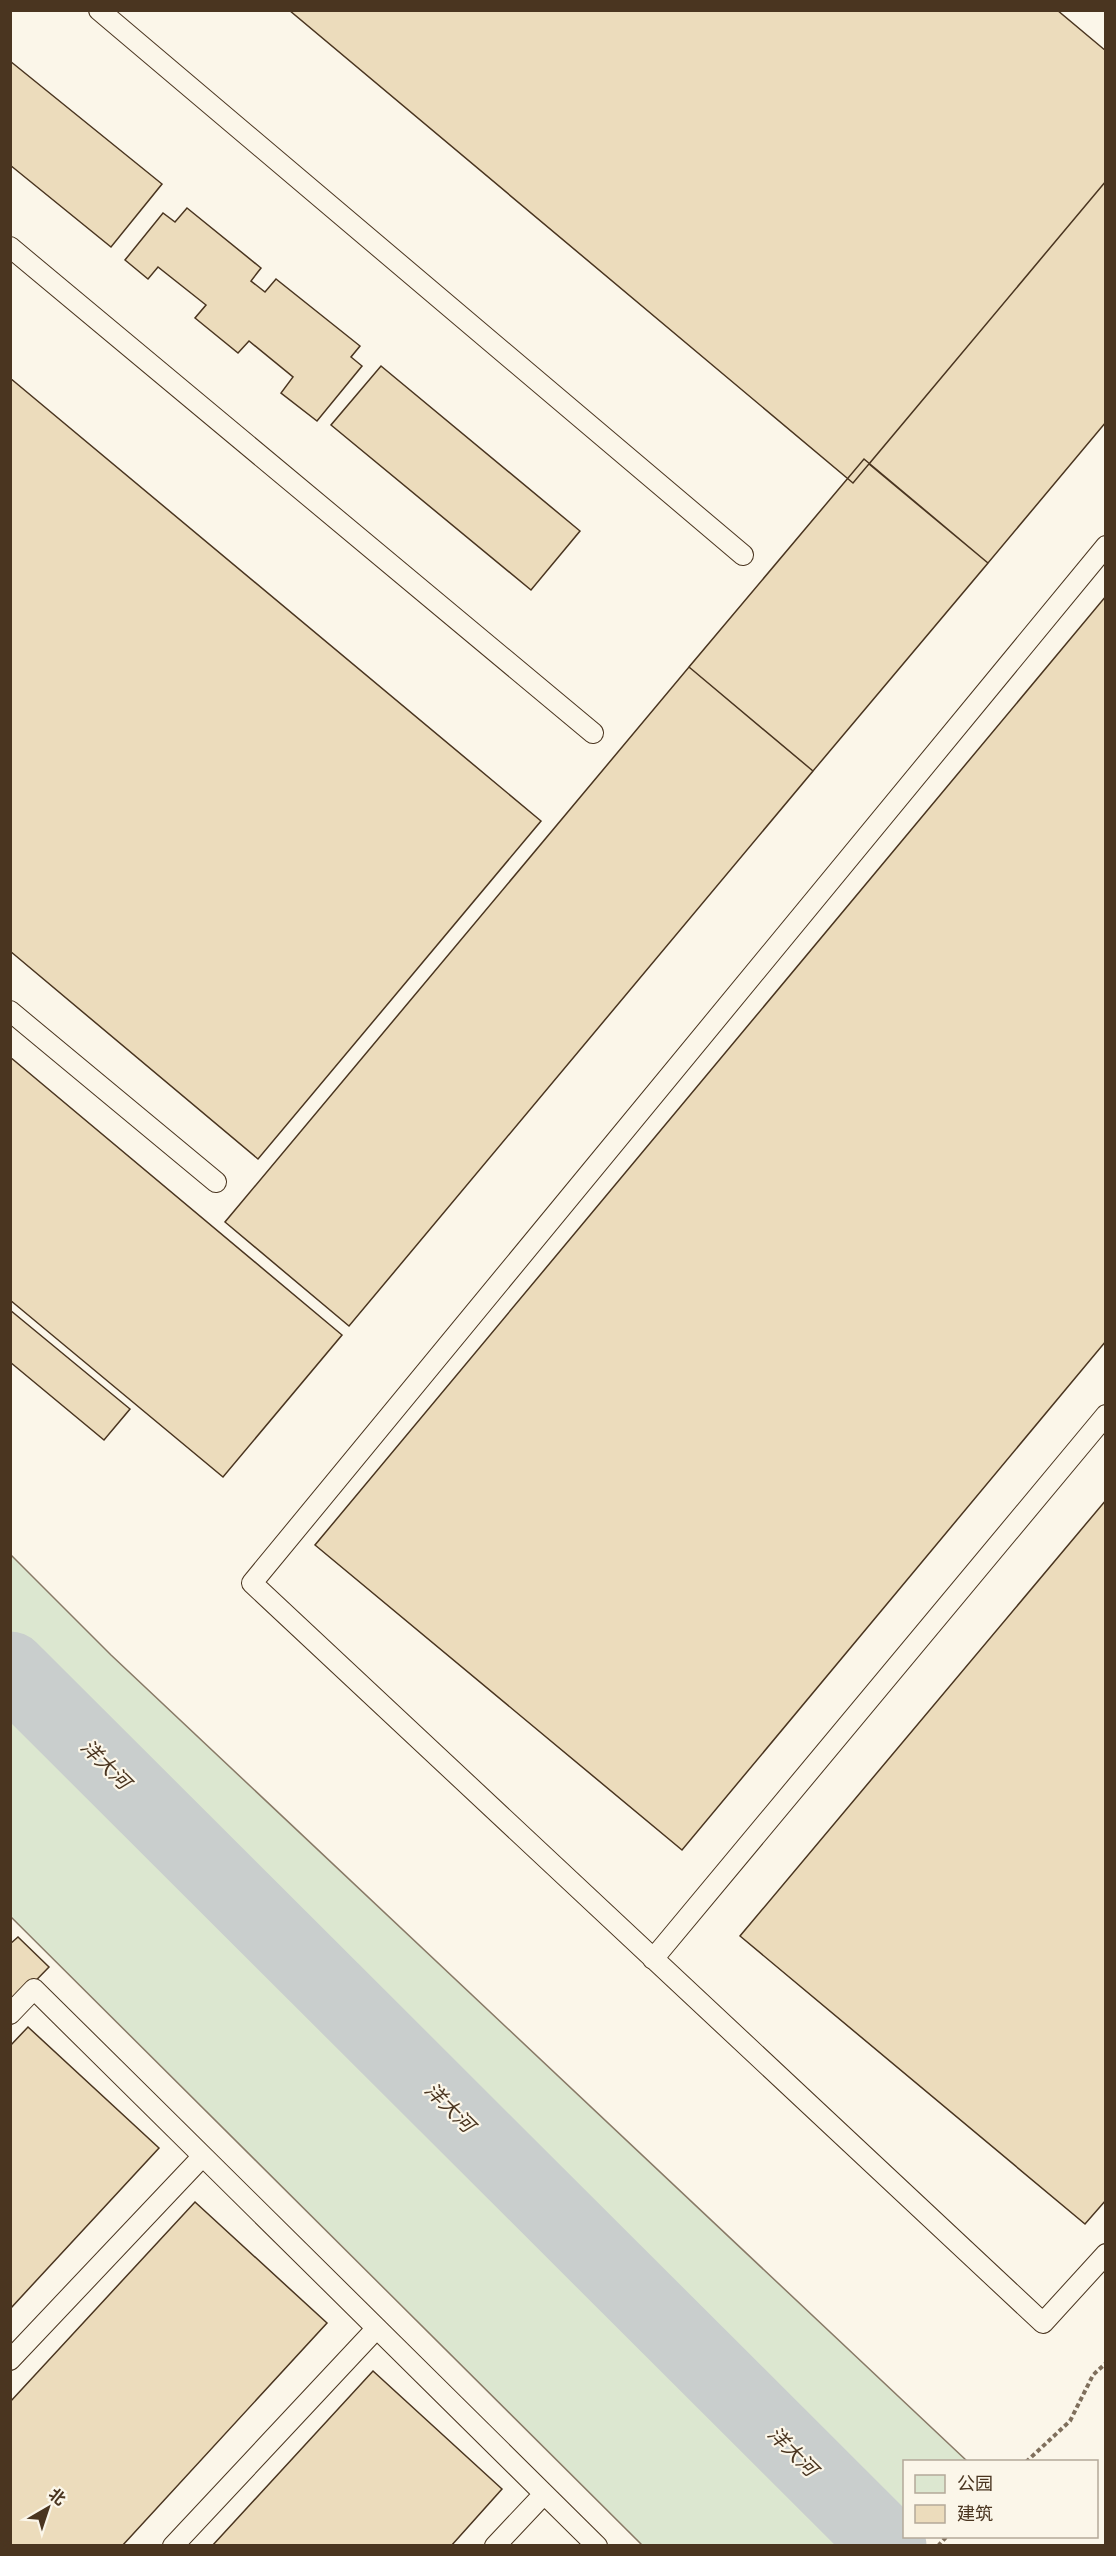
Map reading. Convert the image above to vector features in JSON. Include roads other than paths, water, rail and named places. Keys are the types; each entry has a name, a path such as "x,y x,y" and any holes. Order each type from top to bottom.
{"lane":[{"path":"99,10 742,555"},
{"path":"10,247 593,734"},
{"path":"1106,546 252,1583 1043,2323 1106,2254"},
{"path":"10,1011 216,1182"},
{"path":"653,1959 1106,1415"},
{"path":"10,2014 34,1989 597,2546"},
{"path":"10,2360 202,2157"},
{"path":"173,2546 376,2329"},
{"path":"495,2546 544,2494"}],"waterway":[{"name":"洋大河","path":"10,1669 889,2546"}]}
